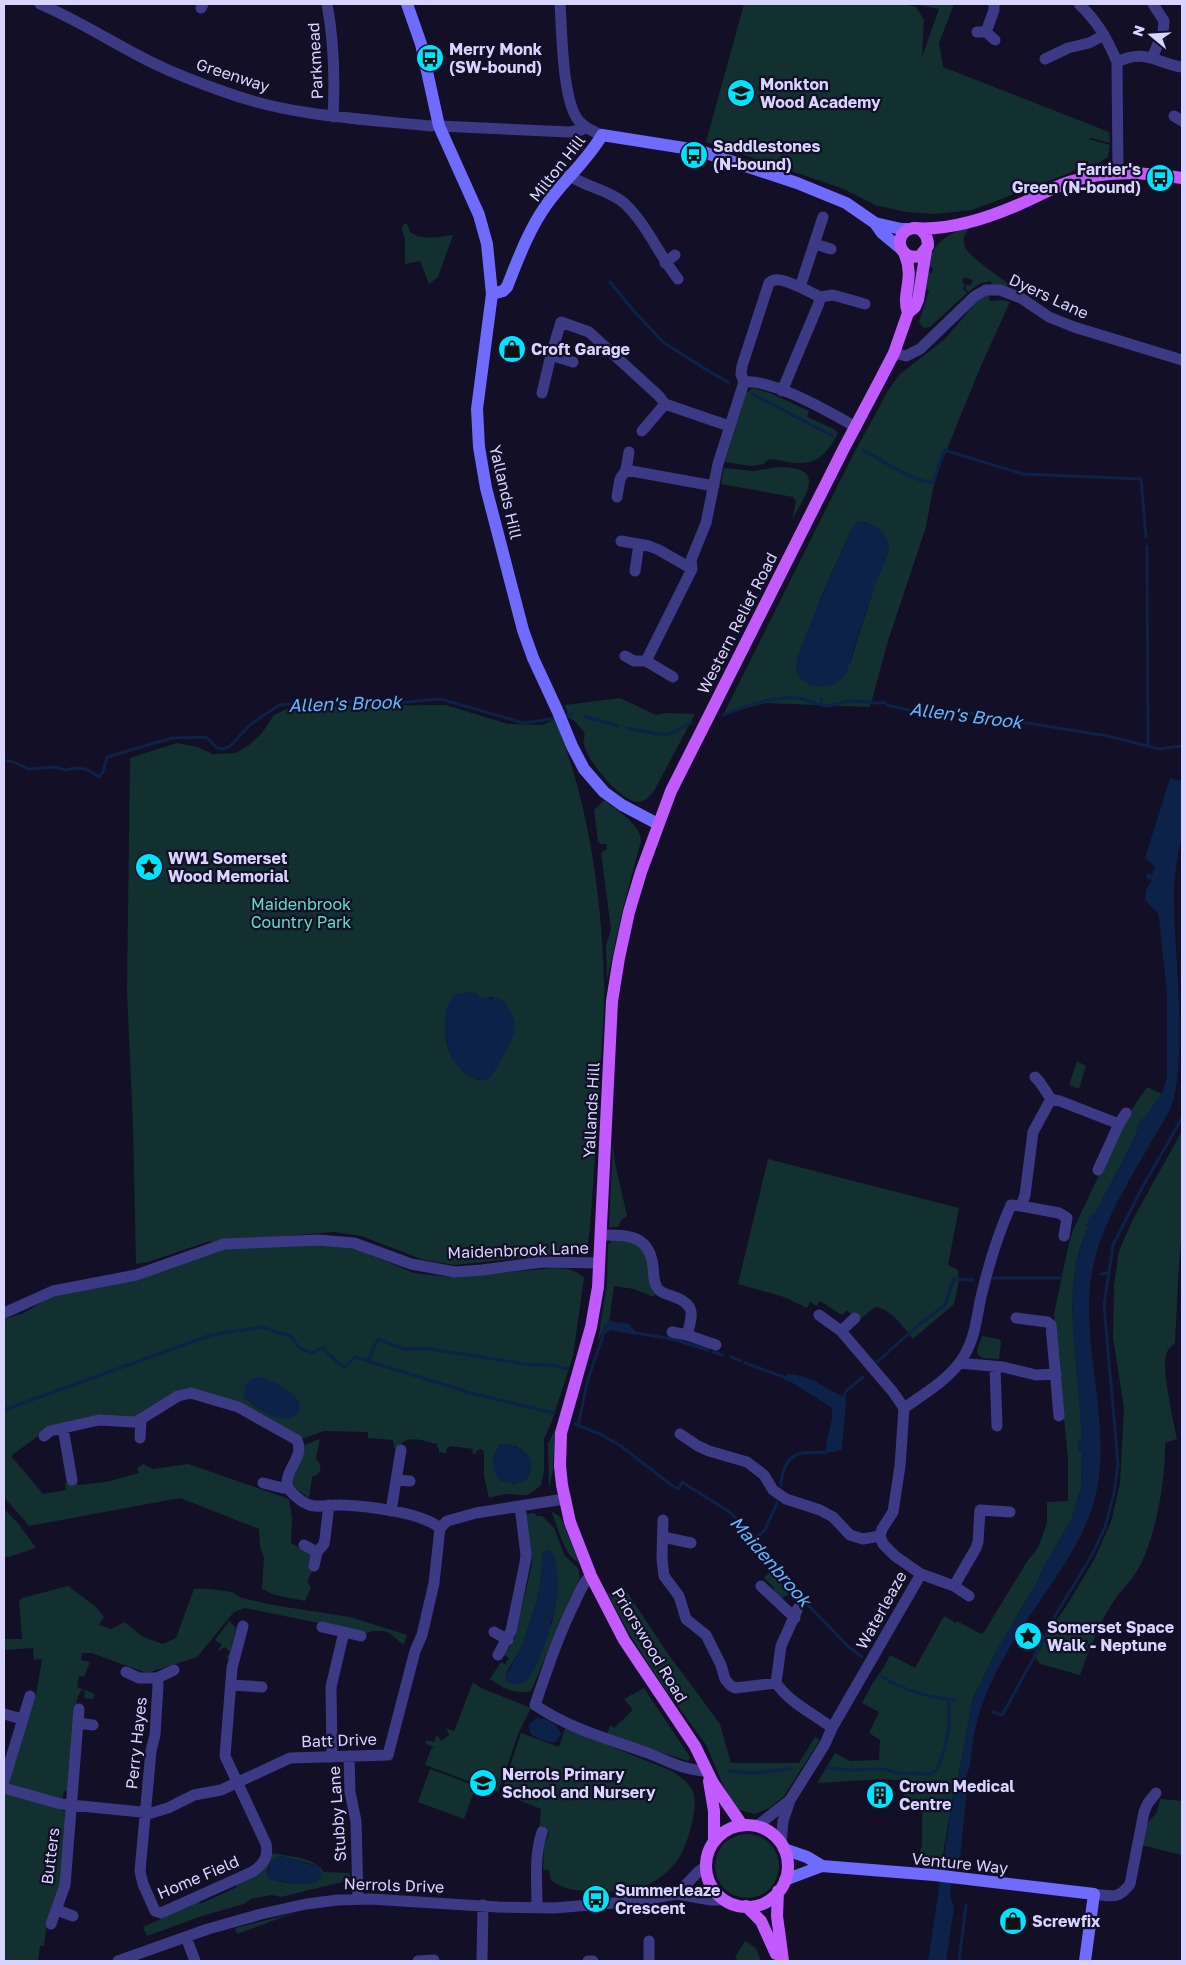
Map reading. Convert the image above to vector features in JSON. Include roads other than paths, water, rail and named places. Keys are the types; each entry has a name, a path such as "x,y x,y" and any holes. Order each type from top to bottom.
{"main road":[{"name":"Milton Hill","path":"913,228 950,226 1005,210 1069,182 1087,177 1118,173 1182,178"},
{"name":"Milton Hill","path":"927,248 950,226"},
{"path":"913,228 922,231 927,236 927,248 916,257 902,251 899,239 905,231 913,228"},
{"name":"Western Relief Road","path":"619,958 641,872 671,792 711,709 894,353 908,313 915,307 918,300 927,248"},
{"name":"Western Relief Road","path":"902,251 909,268 909,285 905,306 908,313"},
{"name":"Yallands Hill","path":"599,1263 612,1001 619,958"},
{"name":"Priorswood Road","path":"599,1263 598,1287 591,1327 561,1433 560,1466 564,1499 573,1530 591,1576 624,1640 695,1746 707,1773 742,1825"},
{"name":"Priorswood Road","path":"707,1773 714,1811 714,1841"},
{"path":"781,1886 764,1902 746,1906 732,1904 725,1900 711,1886 706,1866 707,1857 714,1841 724,1832 742,1825 757,1826 770,1833 782,1846 787,1864 781,1886 777,1916 783,1961"},
{"path":"746,1906 760,1922 772,1943 779,1961"}],"street":[{"name":"Greenway","path":"40,4 95,30 154,64 224,92 292,110 333,116 440,126"},
{"name":"Parkmead","path":"327,4 331,25 334,74 333,116"},
{"name":"Yallands Hill","path":"407,4 421,44 440,126 479,215 488,244 492,294 477,409 478,447 486,488 523,630 533,658 584,769 604,792 622,805 658,824"},
{"path":"560,4 567,84 573,110 578,120 586,127"},
{"path":"986,35 994,4"},
{"path":"1079,4 1094,19 1117,62 1118,173"},
{"path":"1152,58 1164,21 1153,4"},
{"path":"1045,59 1062,44 1089,43 1104,35"},
{"path":"1117,62 1127,57 1141,55 1182,67"},
{"name":"Milton Hill","path":"440,126 568,132 581,130 586,127 602,135 697,150 797,183 832,197 875,223 900,229 913,228"},
{"name":"Milton Hill","path":"492,294 503,291 507,287 524,246 546,205 569,175 597,144 602,135"},
{"path":"569,175 622,202 635,215 665,263 678,279"},
{"path":"800,287 823,218"},
{"name":"Milton Hill","path":"875,223 882,233 902,251"},
{"path":"815,244 831,249"},
{"path":"665,263 676,256"},
{"path":"646,660 692,569 691,560 706,523 718,464 744,382 741,374 742,366 769,283 777,279 800,287 820,297 833,295 865,304"},
{"name":"Dyers Lane","path":"894,353 906,356 920,349 975,296 983,291 995,289 1021,298 1049,317 1074,327 1182,360"},
{"path":"782,391 815,316 820,297"},
{"path":"542,393 561,322 589,332 659,396 665,404 729,426"},
{"path":"551,354 573,362"},
{"path":"744,382 760,383 782,391 806,401 856,427"},
{"path":"642,431 665,404"},
{"path":"617,497 620,479 626,470 629,452"},
{"path":"626,470 714,486"},
{"path":"621,541 659,550 692,569"},
{"path":"635,571 639,544"},
{"path":"625,656 634,660 646,660 673,676"},
{"path":"1035,1078 1040,1081 1051,1100"},
{"path":"1051,1100 1060,1101 1119,1124"},
{"path":"1021,1206 1025,1195 1029,1150 1033,1132 1051,1100"},
{"path":"1098,1170 1126,1113"},
{"path":"904,1408 943,1380 966,1353 975,1332 982,1290 998,1235 1011,1205 1059,1213 1067,1218"},
{"path":"1064,1236 1067,1218 1078,1211"},
{"path":"601,1235 620,1235 636,1238 650,1250 658,1289 683,1300 690,1309 692,1318 687,1336"},
{"name":"Maidenbrook Lane","path":"4,1313 53,1291 136,1275 224,1244 318,1240 354,1242 411,1264 454,1272 542,1262 599,1263"},
{"path":"680,1434 709,1451 747,1462 764,1475 773,1490 786,1499 820,1510 833,1517 850,1536 863,1539 880,1536 882,1529 893,1512 899,1474 904,1408 893,1392 841,1332 819,1314"},
{"path":"841,1332 855,1318"},
{"path":"1016,1318 1047,1322 1051,1325 1059,1416"},
{"path":"672,1332 716,1345"},
{"path":"959,1363 995,1366 1036,1375 1056,1374"},
{"path":"995,1366 997,1426"},
{"path":"44,1436 63,1428 99,1420 134,1422 141,1420 178,1396 191,1393 238,1408 297,1440 300,1448 299,1453 290,1471 287,1486"},
{"path":"140,1438 141,1420"},
{"path":"63,1428 72,1480"},
{"path":"391,1511 401,1450"},
{"path":"396,1480 410,1481"},
{"path":"262,1483 283,1488 287,1486"},
{"path":"287,1486 307,1505 340,1505 391,1511 427,1520 440,1528 447,1521 475,1514 564,1499"},
{"path":"314,1566 317,1552 324,1544 329,1506"},
{"path":"498,1655 512,1631 526,1560 520,1506"},
{"path":"954,1586 976,1548 980,1510 1010,1512"},
{"path":"663,1520 662,1564 664,1576 679,1596 686,1619 706,1635 725,1679 735,1688 776,1683"},
{"name":"Batt Drive","path":"4,1788 61,1804 158,1812 194,1795 221,1790 290,1758 388,1755 415,1651 420,1641 426,1618 437,1568 436,1556 440,1528"},
{"name":"Waterleaze","path":"782,1846 784,1821 790,1800 825,1744 832,1728 920,1574 895,1556 883,1544 880,1536"},
{"path":"663,1538 691,1543"},
{"path":"304,1545 317,1552"},
{"path":"920,1574 954,1586 969,1596"},
{"path":"591,1576 586,1581 568,1615 551,1655 535,1705 550,1716 576,1729 668,1760 684,1768 707,1773"},
{"path":"761,1586 796,1613 782,1646 776,1683 785,1695 832,1728"},
{"path":"237,1782 225,1756 232,1668 243,1625"},
{"path":"322,1627 361,1636"},
{"path":"332,1757 331,1687 344,1632"},
{"path":"494,1632 508,1640"},
{"name":"Perry Hayes","path":"126,1672 139,1678 157,1678 174,1670"},
{"name":"Perry Hayes","path":"145,1812 150,1751 154,1735 157,1678"},
{"path":"231,1685 262,1687"},
{"path":"4,1780 30,1696"},
{"name":"Butters","path":"51,1924 65,1884 79,1708"},
{"path":"4,1714 22,1720"},
{"path":"78,1723 94,1725"},
{"name":"Stubby Lane","path":"349,1756 350,1792 356,1822 358,1899"},
{"name":"Home Field","path":"145,1812 141,1878 156,1911 161,1914 252,1872 261,1867 265,1861 266,1844 237,1782"},
{"name":"Venture Way","path":"782,1846 822,1866 934,1875 1116,1896 1123,1893 1130,1884 1144,1812 1156,1793"},
{"name":"Waterleaze","path":"757,1826 790,1800"},
{"path":"537,1906 536,1858 542,1832"},
{"path":"676,1894 706,1866"},
{"name":"Venture Way","path":"781,1886 822,1866"},
{"name":"Nerrols Drive","path":"118,1961 186,1937 262,1914 306,1904 338,1900 358,1899 554,1908 676,1894 712,1900 725,1900"},
{"path":"1085,1961 1094,1894"},
{"path":"482,1961 483,1905"},
{"path":"56,1910 73,1916"},
{"path":"186,1937 194,1961"},
{"path":"649,1940 650,1961"},
{"path":"418,1961 434,1960"},
{"path":"588,1961 593,1961"}],"water":[{"path":"861,521 876,527 884,534 889,544 888,553 876,582 847,671 842,678 829,686 812,685 798,674 796,665 798,655 851,530 856,523"},
{"path":"1170,778 1181,781 1182,779 1183,813 1183,827 1174,883 1180,1027 1177,1076 1174,1099 1170,1109 1117,1202 1102,1236 1092,1272 1089,1303 1090,1333 1100,1426 1101,1457 1097,1487 1089,1517 1082,1533 1056,1578 1017,1635 999,1666 980,1711 966,1780 967,1790 960,1858 954,1865 950,1894 954,1908 946,1961 928,1961 954,1790 957,1784 973,1698 997,1649 1036,1585 1041,1572 1072,1519 1081,1487 1082,1452 1078,1452 1079,1440 1082,1440 1073,1329 1073,1294 1077,1261 1089,1228 1086,1226 1091,1214 1094,1215 1139,1130 1136,1129 1142,1118 1144,1119 1162,1094 1167,1077 1167,993 1159,919 1158,913 1145,900 1146,890 1152,880 1146,878 1147,873 1152,875 1155,867 1145,858"},
{"path":"469,992 475,993 482,999 500,998 510,1011 514,1022 514,1033 499,1064 493,1074 484,1080 467,1075 458,1067 447,1044 445,1019 447,1008 454,996"},
{"path":"611,1321 629,1324 637,1333 636,1335 611,1330 603,1336 601,1335 605,1325"},
{"path":"787,1374 802,1376 844,1397 846,1400 842,1449 835,1452 826,1452 832,1408 791,1382 784,1380"},
{"path":"259,1377 277,1383 292,1394 300,1403 297,1413 292,1418 275,1417 257,1408 244,1397 249,1381"},
{"path":"501,1444 516,1447 527,1454 532,1465 526,1480 507,1483 500,1480 493,1468 493,1460 495,1452"},
{"path":"550,1550 554,1555 558,1581 557,1598 551,1623 542,1651 532,1673 522,1683 510,1683 505,1681 505,1677 522,1647 535,1607 540,1586 543,1552"},
{"path":"537,1718 548,1720 558,1727 561,1734 556,1742 546,1741 530,1733 529,1724"},
{"path":"281,1856 319,1867 322,1875 319,1880 313,1883 304,1884 269,1879 267,1875 272,1860"}],"waterway":[{"path":"610,282 663,342 728,382"},
{"path":"752,394 833,436"},
{"path":"863,450 908,475 926,482 933,482 944,450 1023,474 1141,479 1146,537"},
{"path":"1147,546 1148,746"},
{"name":"Allen's Brook","path":"723,715 759,702 788,698 798,698 827,706 850,701 884,702 887,705 920,713 956,710 1108,736 1159,749 1182,746"},
{"name":"Allen's Brook","path":"4,761 11,761 29,769 54,767 66,770 74,768 86,769 99,777 103,772 107,757 172,738 206,737 217,748 229,747 251,724 279,705 336,701 384,704 440,699 524,723 558,718"},
{"name":"Allen's Brook","path":"821,699 821,705"},
{"name":"Allen's Brook","path":"564,716 572,714"},
{"name":"Allen's Brook","path":"586,717 618,726"},
{"name":"Allen's Brook","path":"627,728 663,735 670,734 691,723"},
{"path":"993,1712 1002,1715 1055,1616 1092,1555 1105,1527 1114,1493 1118,1464 1104,1305 1113,1245 1143,1186 1182,1118"},
{"path":"1101,1274 1108,1273"},
{"path":"991,1278 1060,1278"},
{"path":"877,1362 915,1328 945,1305 954,1279 973,1280"},
{"path":"4,1410 211,1335 261,1327 292,1337 298,1347 311,1353 322,1348 344,1368 355,1357 474,1394 554,1413"},
{"path":"637,1333 672,1339 708,1350"},
{"path":"578,1426 588,1379 603,1336"},
{"path":"368,1361 378,1339 404,1349 431,1349 568,1369"},
{"path":"713,1352 723,1355"},
{"path":"731,1357 741,1361"},
{"path":"745,1363 786,1378"},
{"path":"846,1391 863,1377"},
{"name":"Maidenbrook","path":"575,1424 600,1434 621,1446 671,1485 679,1489 682,1482 731,1513 787,1577 804,1601 849,1647 862,1657"},
{"path":"781,1485 786,1465 794,1456 803,1453 826,1452"},
{"path":"754,1539 765,1530 777,1503"},
{"name":"Maidenbrook","path":"881,1676 899,1686 916,1692 954,1700"},
{"path":"826,1768 851,1770 884,1769 897,1773 930,1774 937,1770 945,1749 949,1728 949,1699"},
{"path":"729,1771 751,1773 791,1769"},
{"path":"959,1961 966,1905"}],"place":[{"name":"Merry Monk (SW-bound)","path":"430,58"},
{"name":"Monkton Wood Academy","path":"741,93"},
{"name":"Saddlestones (N-bound)","path":"694,155"},
{"name":"Farrier's Green (N-bound)","path":"1160,178"},
{"name":"Croft Garage","path":"512,349"},
{"name":"WW1 Somerset Wood Memorial","path":"149,867"},
{"name":"Somerset Space Walk - Neptune","path":"1028,1636"},
{"name":"Nerrols Primary School and Nursery","path":"483,1783"},
{"name":"Crown Medical Centre","path":"880,1795"},
{"name":"Summerleaze Crescent","path":"596,1899"},
{"name":"Screwfix","path":"1013,1921"}],"park label":[{"name":"Maidenbrook Country Park","path":"301,913"}]}
